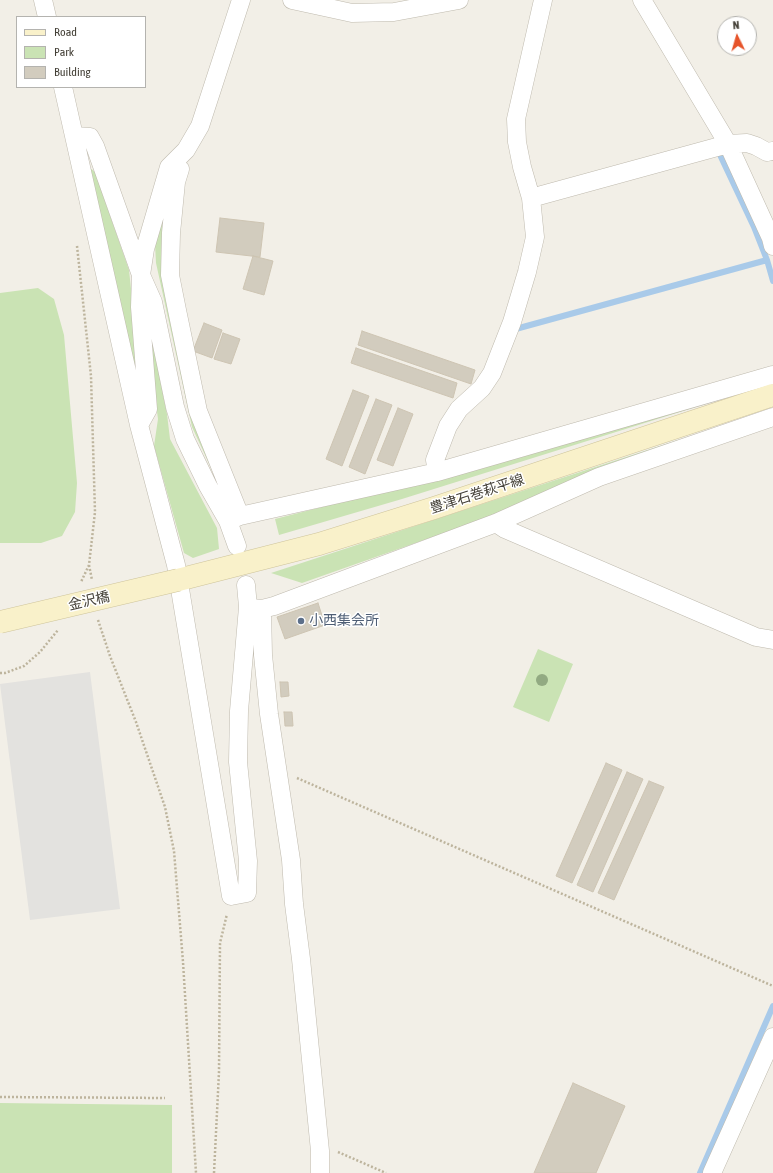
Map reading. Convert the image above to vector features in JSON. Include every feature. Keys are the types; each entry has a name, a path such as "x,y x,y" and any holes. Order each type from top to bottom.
{"main road":[{"name":"豊津石巻萩平線","path":"178,580 320,544 434,508 773,395"},
{"name":"金沢橋","path":"0,622 178,580"}],"street":[{"path":"43,0 47,16"},
{"path":"237,546 234,519 198,411 170,275 170,233 176,182 186,150 200,126 240,0"},
{"path":"292,0 352,13 394,12 459,0"},
{"path":"437,472 435,460 448,426 459,409 482,388 492,373 512,322 527,272 535,236 531,198 522,167 517,142 516,119 543,0"},
{"path":"642,0 728,144 771,238 773,246"},
{"path":"63,88 139,425 176,565 239,895"},
{"path":"74,136 90,137 95,146 141,275 153,302 175,407 184,439 208,486 234,519"},
{"path":"531,198 728,144 747,143 767,152 773,151"},
{"path":"139,425 148,409 140,307 141,275 145,249 169,167 186,150"},
{"path":"234,519 437,472 773,375"},
{"path":"255,608 274,606 496,523 599,477 773,417"},
{"path":"496,523 756,637 773,640"},
{"path":"246,585 255,608 263,655 269,714 291,860 294,904 302,959 320,1151 320,1173"},
{"path":"239,895 248,861 238,762 239,711 255,608"},
{"path":"712,1173 773,1037"}],"path":[{"path":"77,243 92,384 95,512 89,565 92,580"},
{"path":"79,586 89,565"},
{"path":"98,620 110,656 136,722 162,800 174,851 183,962 196,1173"},
{"path":"0,673 5,673 24,666 40,652 59,630"},
{"path":"279,778 293,777 773,986"},
{"path":"214,1173 219,1072 220,943 239,895"},
{"path":"0,1097 165,1098"},
{"path":"320,1151 334,1150 386,1173"}],"green space":[{"path":"90,168 95,172 129,270 141,382 137,383"},
{"path":"170,195 162,251 224,496 192,427 156,263 155,244"},
{"path":"38,288 54,299 64,335 77,483 75,512 62,536 41,543 0,543 0,293"},
{"path":"148,344 153,344 167,414 170,439 217,528 219,549 193,558 184,553 154,446 158,419"},
{"path":"766,385 402,499 279,535 275,519 424,481"},
{"path":"773,409 478,521 302,583 271,573"},
{"path":"538,649 573,664 549,722 513,707"},
{"path":"0,1103 172,1105 172,1173 0,1173"}],"shaded area":[{"path":"90,672 120,909 30,920 0,684"}],"building":[{"path":"220,218 264,223 260,257 216,252"},
{"path":"253,256 273,261 264,295 243,289"},
{"path":"204,323 222,330 212,358 193,351"},
{"path":"362,331 475,370 471,384 358,345"},
{"path":"223,333 240,339 231,364 214,359"},
{"path":"356,348 457,383 453,398 351,363"},
{"path":"353,390 369,396 342,466 326,459"},
{"path":"376,399 392,405 365,474 349,467"},
{"path":"398,408 413,414 393,466 377,460"},
{"name":"小西集会所","path":"318,603 325,625 285,639 277,617"},
{"path":"280,682 288,682 289,696 281,697"},
{"path":"284,712 292,712 293,726 285,726"},
{"path":"606,763 622,770 572,883 556,876"},
{"path":"627,772 643,779 593,892 577,885"},
{"path":"649,781 664,787 614,900 598,893"},
{"path":"573,1083 625,1106 596,1173 534,1173"}],"waterway":[{"path":"721,157 754,227 767,260 773,281"},
{"path":"512,330 767,260"},
{"path":"700,1173 773,1006"}],"place":[{"name":"小西集会所","path":"301,621"}]}
